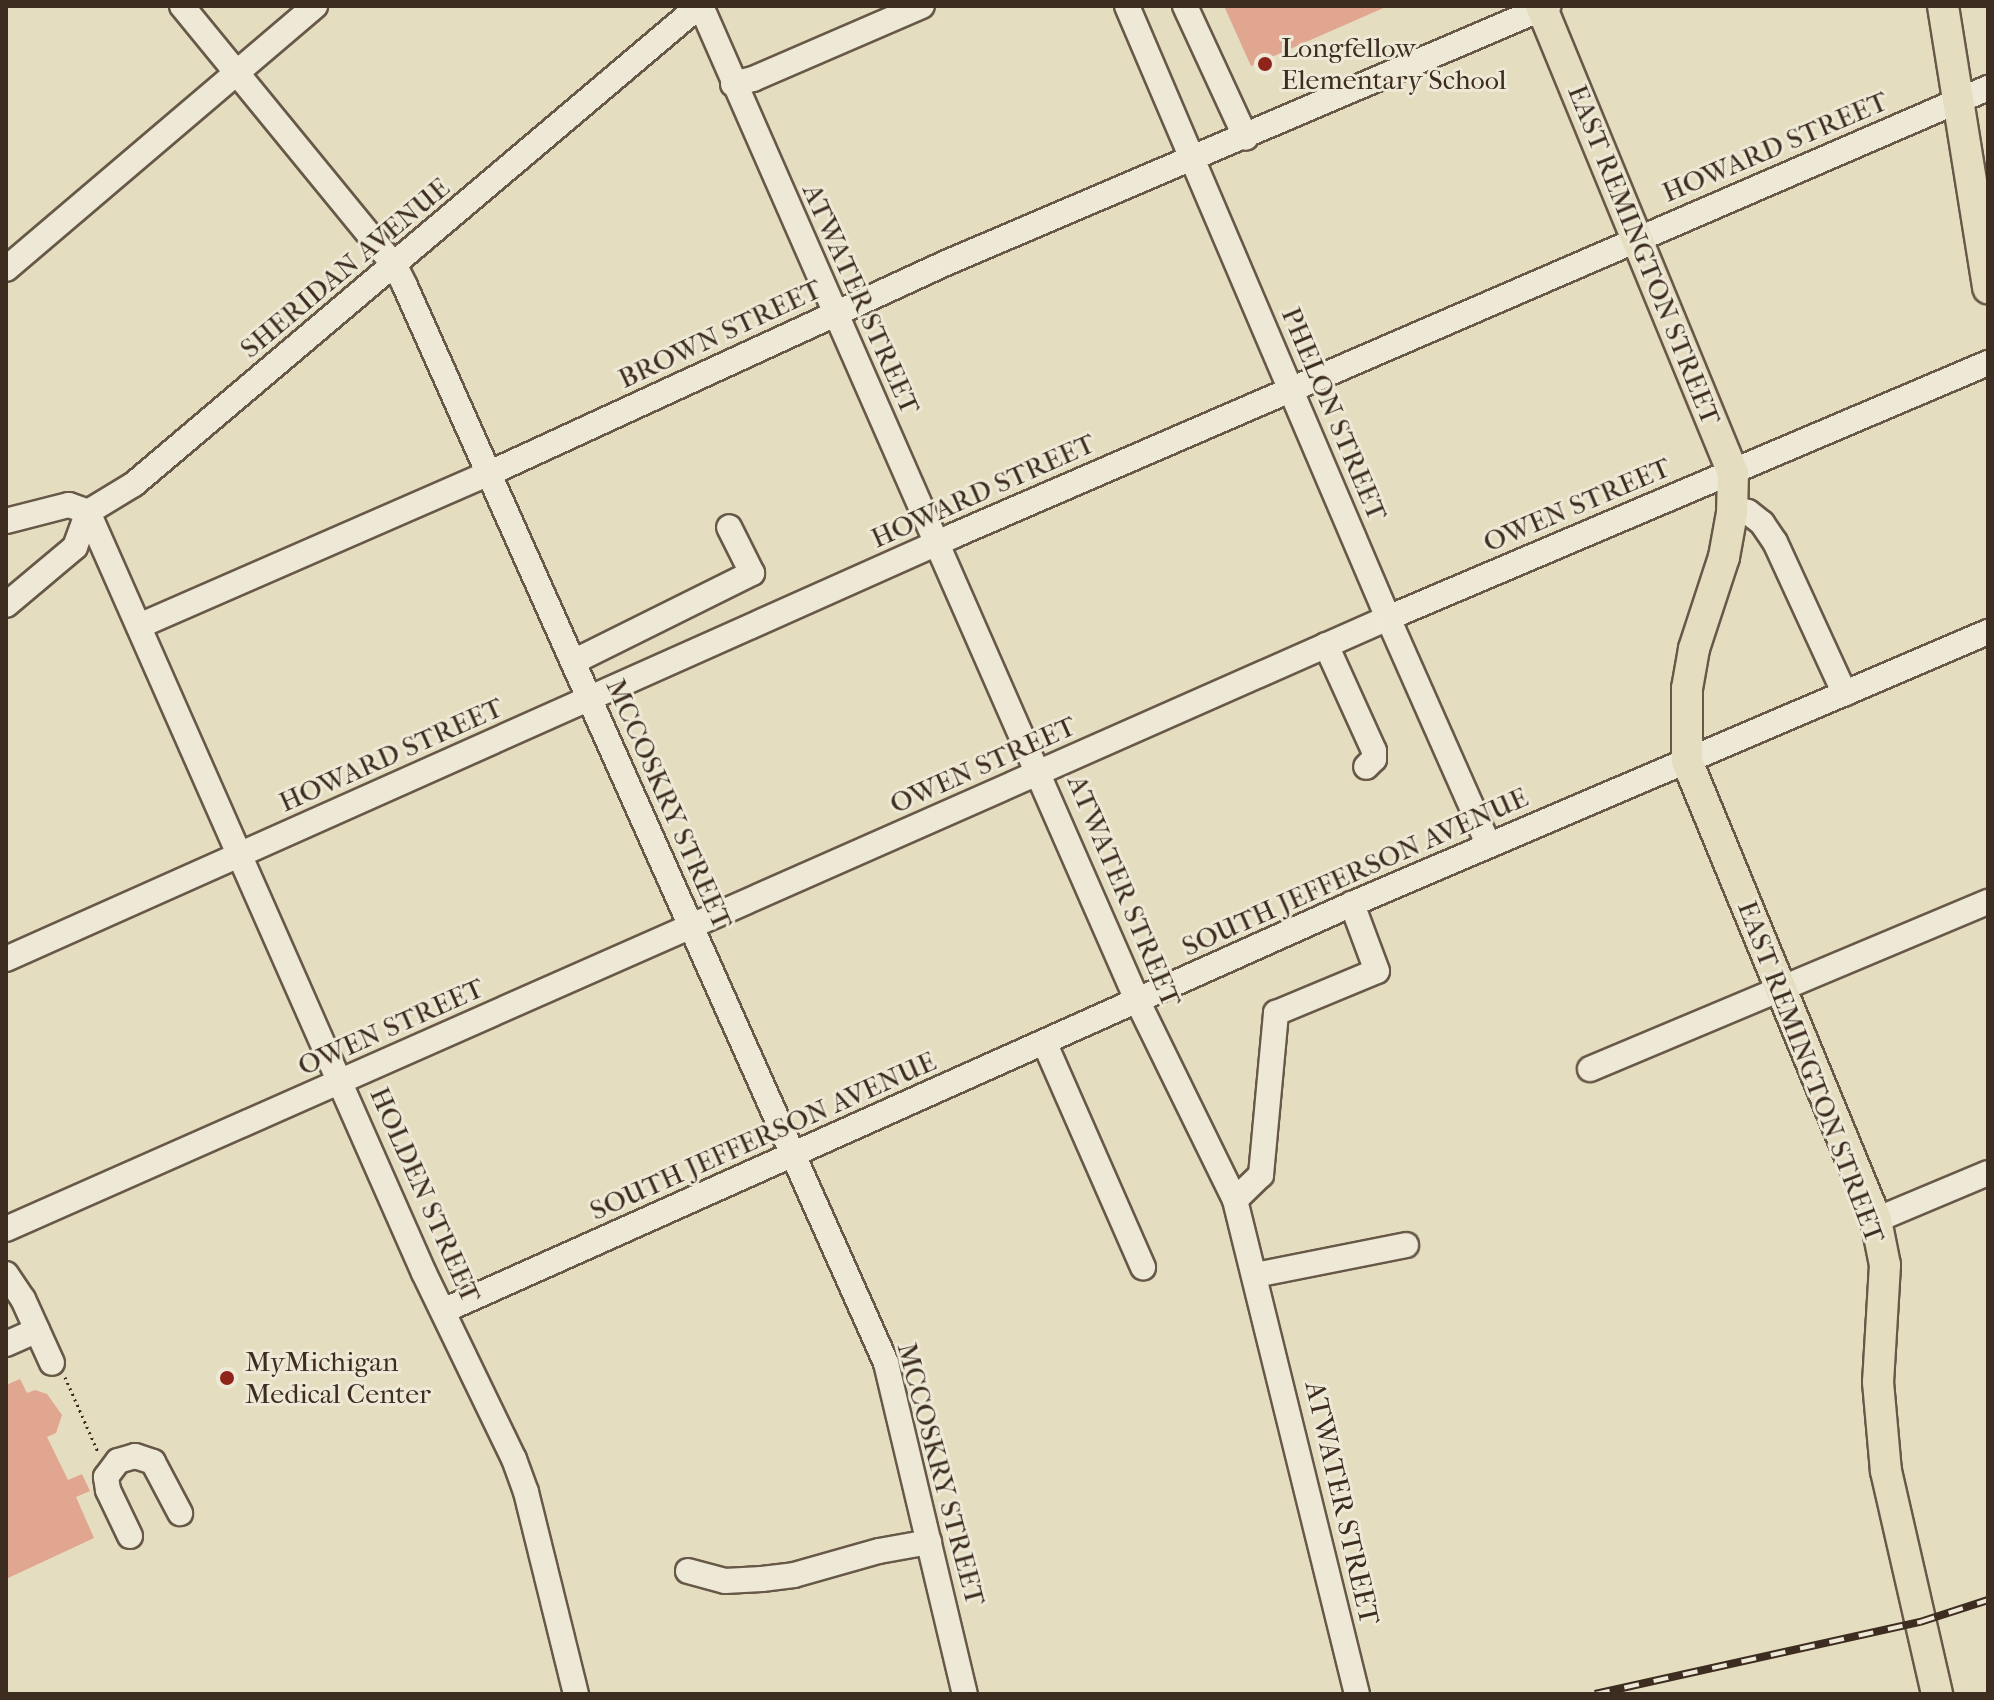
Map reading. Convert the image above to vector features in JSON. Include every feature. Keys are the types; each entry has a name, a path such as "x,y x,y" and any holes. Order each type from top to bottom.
{"main road":[{"path":"1943,6 1988,288"},
{"name":"EAST REMINGTON STREET","path":"1544,7 1733,473 1732,508 1724,557 1694,649 1687,688 1687,761 1876,1220 1885,1265 1878,1382 1886,1471 1937,1694"}],"street":[{"name":"MCCOSKRY STREET","path":"182,6 395,266 886,1363 965,1694"},
{"path":"6,269 315,6"},
{"name":"ATWATER STREET","path":"700,6 834,315 1041,773 1138,1002 1235,1200 1256,1275 1357,1694"},
{"name":"SHERIDAN AVENUE","path":"88,512 134,484 700,6"},
{"path":"733,84 753,79 922,6"},
{"name":"PHELON STREET","path":"1127,6 1388,618 1488,844"},
{"path":"1185,6 1246,138"},
{"name":"BROWN STREET","path":"139,626 490,473 946,263 1246,138 1544,7"},
{"name":"HOWARD STREET","path":"6,959 936,543 1988,88"},
{"name":"OWEN STREET","path":"6,1229 1326,645 1988,363"},
{"path":"6,521 69,505 88,512 75,547 6,605"},
{"path":"1732,508 1748,512 1762,523 1775,542 1845,694"},
{"name":"HOLDEN STREET","path":"88,512 526,1492 576,1694"},
{"path":"573,662 752,573 729,527"},
{"name":"SOUTH JEFFERSON AVENUE","path":"443,1311 1488,844 1988,632"},
{"path":"1326,645 1374,751 1374,759 1366,767"},
{"path":"1590,1069 1988,902"},
{"path":"1235,1200 1261,1175 1276,1013 1377,971 1352,904"},
{"path":"1045,1044 1143,1267"},
{"path":"1876,1220 1988,1173"},
{"path":"1256,1275 1406,1245"},
{"path":"6,1274 59,1370"},
{"path":"6,1344 37,1330"},
{"path":"130,1536 108,1490 106,1477 118,1461 135,1456 153,1462 180,1513"},
{"path":"688,1571 711,1580 762,1579 794,1575 879,1551 929,1542"}],"path":[{"path":"59,1370 100,1458"}],"building":[{"name":"Longfellow Elementary School","path":"1224,6 1388,6 1251,66"},
{"path":"20,1379 27,1393 35,1390 47,1394 62,1415 56,1433 47,1437 68,1480 82,1474 90,1491 76,1497 94,1538 6,1579 6,1385"}],"railway":[{"path":"1595,1694 1920,1622 1988,1600"}],"place":[{"name":"Longfellow Elementary School","path":"1265,64"},
{"name":"MyMichigan Medical Center","path":"227,1378"}]}
